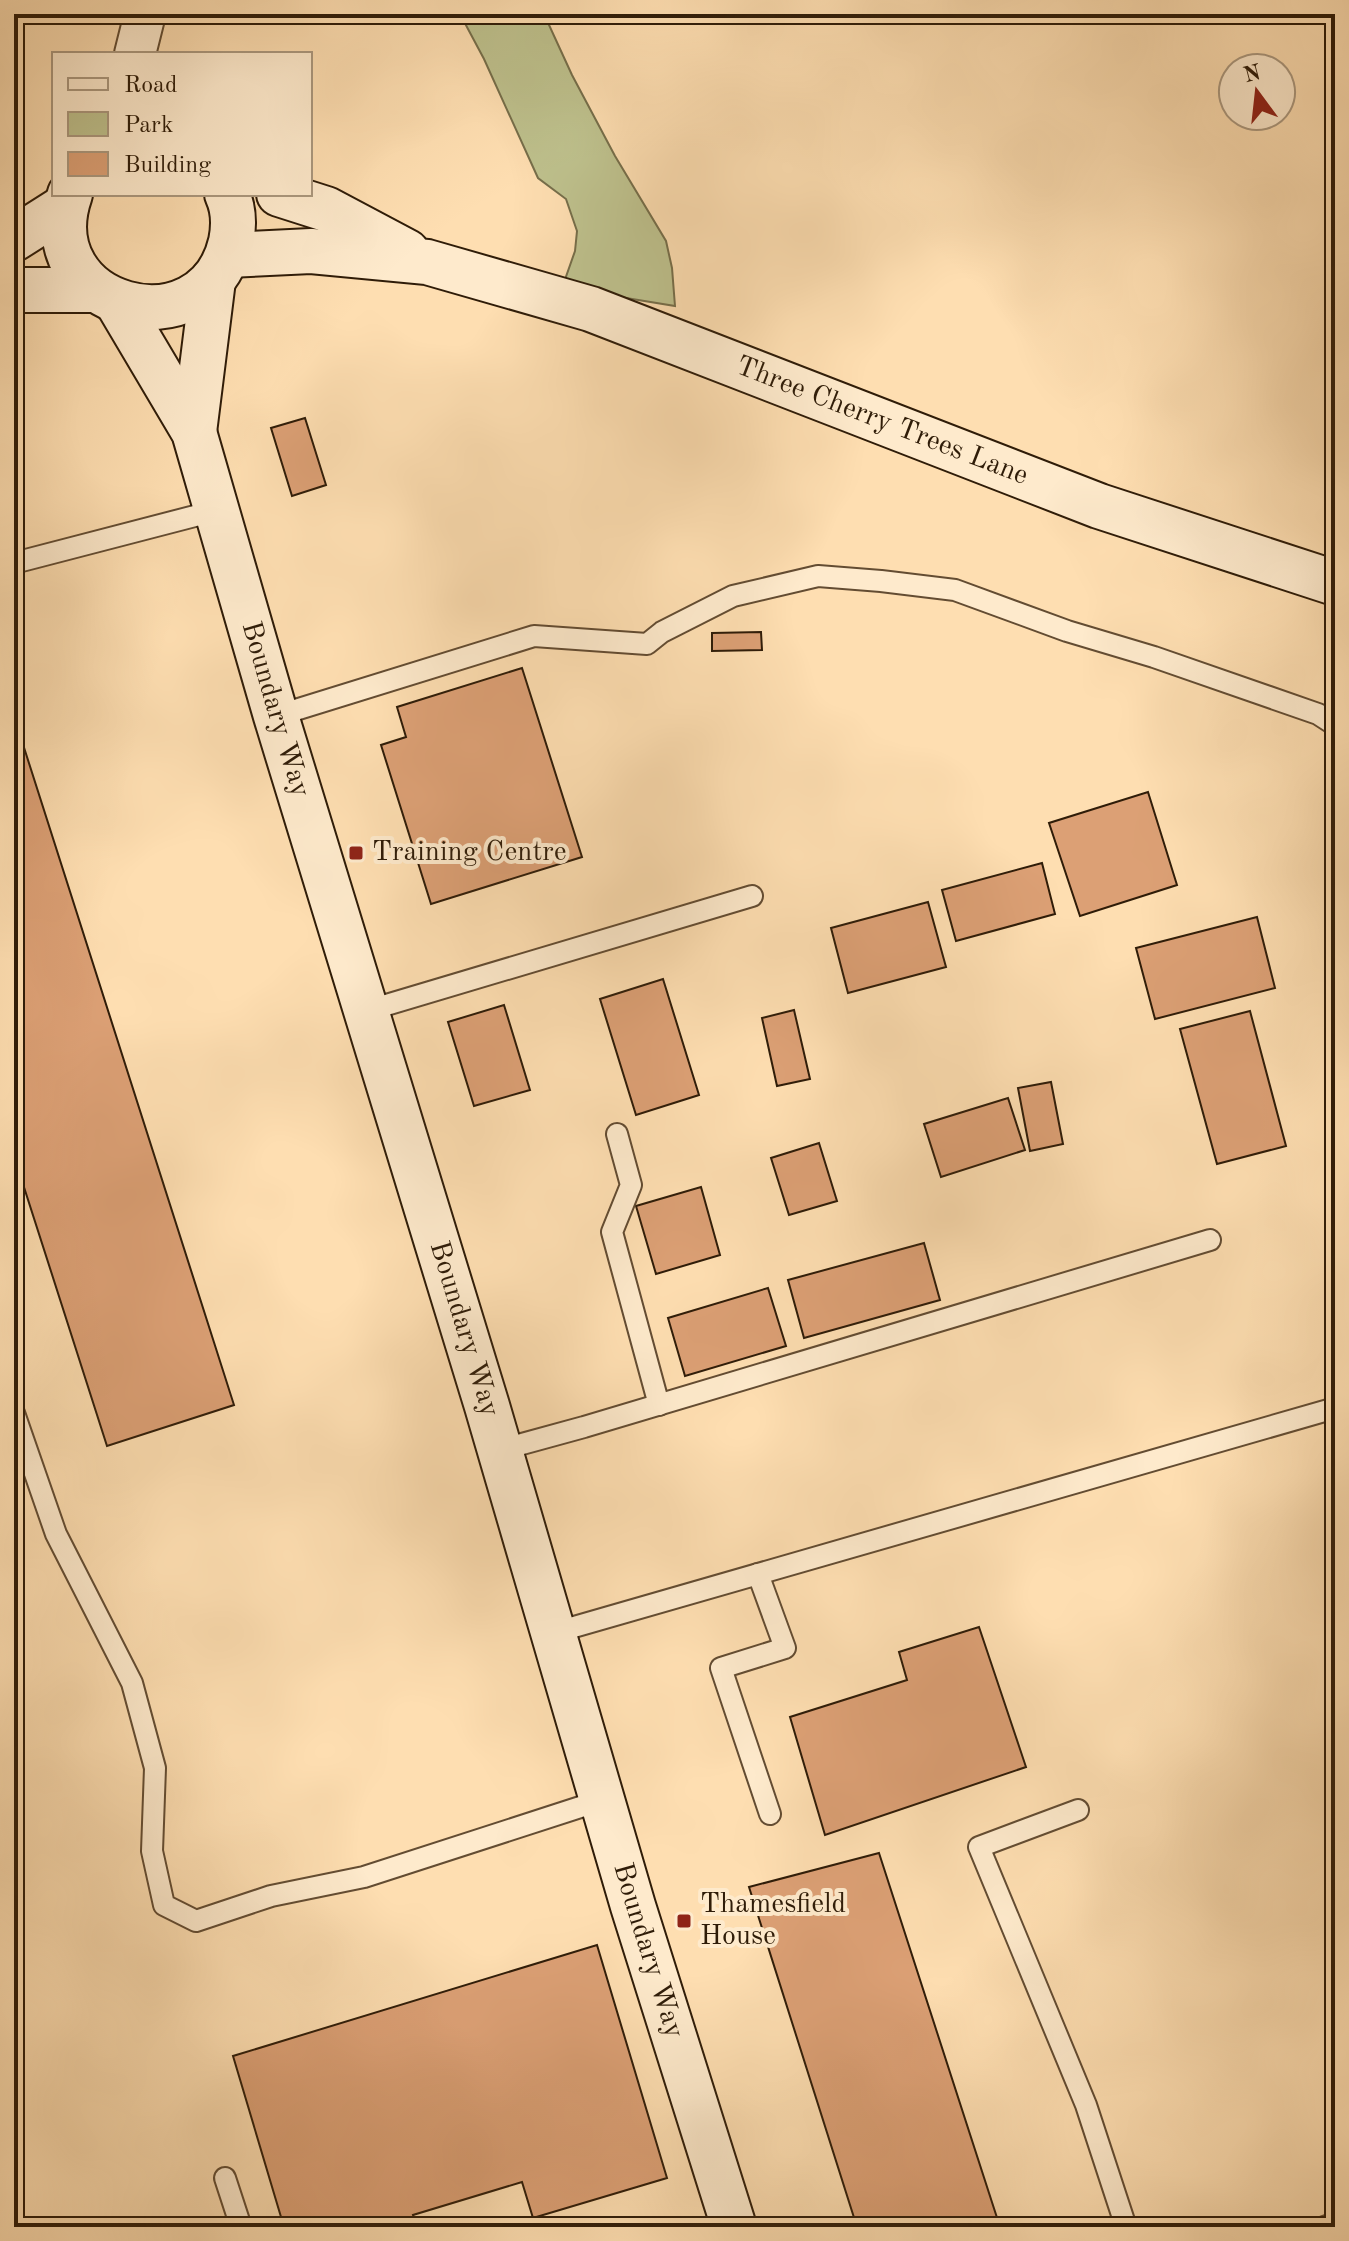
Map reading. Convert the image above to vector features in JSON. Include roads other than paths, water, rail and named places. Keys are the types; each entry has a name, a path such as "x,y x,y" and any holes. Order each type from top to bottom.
{"street":[{"path":"141,28 157,52"},
{"path":"220,268 234,228 228,196"},
{"name":"Three Cherry Trees Lane","path":"285,196 326,209 427,262"},
{"path":"14,239 68,200"},
{"path":"68,200 64,228 68,250 79,272 106,296"},
{"name":"Three Cherry Trees Lane","path":"14,290 106,296 140,308 165,307 191,297 220,268 311,251 427,262 591,309 1099,506 1335,583"},
{"name":"Boundary Way","path":"194,432 220,268"},
{"name":"Boundary Way","path":"106,296 194,432 276,716 500,1450 728,2225"}],"lane":[{"path":"14,563 218,510"},
{"path":"276,716 534,636 647,644 662,632 733,596 818,576 955,590 1067,631 1154,657 1318,714 1335,725"},
{"path":"366,1011 752,896"},
{"path":"617,1134 631,1185 612,1232 659,1405"},
{"path":"500,1450 1210,1240"},
{"path":"553,1633 1335,1408"},
{"path":"14,1413 56,1534 132,1683 155,1768 152,1851 164,1905 196,1921 271,1896 364,1877 602,1800"},
{"path":"758,1574 785,1648 721,1668 770,1814"},
{"path":"1078,1810 979,1847 1086,2105 1126,2227"},
{"path":"225,2178 241,2227"},
{"path":"1324,2227 1335,2223"}],"place":[{"name":"Training Centre","path":"356,853"},
{"name":"Thamesfield House","path":"684,1921"}]}
